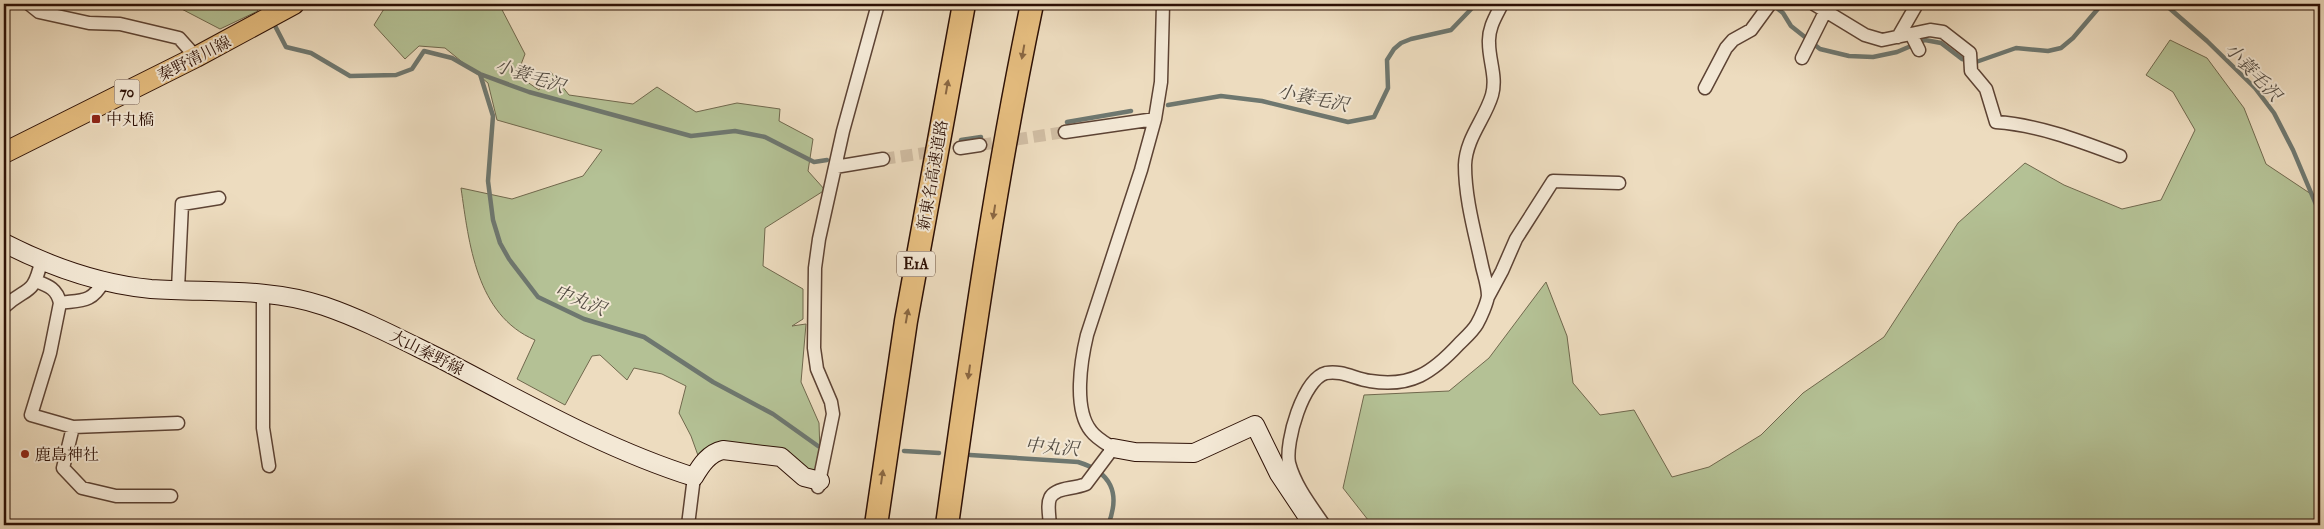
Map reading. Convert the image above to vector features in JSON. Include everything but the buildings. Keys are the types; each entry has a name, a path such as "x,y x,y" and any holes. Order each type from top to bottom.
{"highway":[{"name":"新東名高速道路","path":"876,525 906,321 964,4"},
{"path":"947,525 988,247 1032,4"}],"main road":[{"name":"秦野清川線","path":"4,153 196,57 286,8"},
{"name":"大山秦野線","path":"4,243 41,262 103,282 145,288 264,293 293,298 348,314 376,326 614,448 694,477"},
{"path":"1108,455 1135,452 1194,453 1255,425 1279,474 1313,525"},
{"path":"694,477 703,462 714,452 723,450 781,457 804,477 819,484"}],"street":[{"path":"29,4 39,12 90,23 120,24 178,38 196,57"},
{"path":"819,484 833,414 831,402 816,369 814,348 815,268 835,167 878,4"},
{"path":"1050,525 1048,505 1051,494 1058,490 1083,486 1108,455 1090,431 1085,419 1081,400 1081,362 1087,335 1141,170 1155,119 1162,82 1163,4"},
{"path":"1488,296 1469,199 1465,166 1470,140 1492,96 1494,84 1488,41 1492,25 1502,4"},
{"path":"1814,4 1865,34 1882,40 1930,30 1942,32 1970,53 1971,71 1986,89 1996,122 2020,124 2076,140 2120,156"},
{"path":"1898,37 1917,4"},
{"path":"1705,88 1726,48 1733,40 1751,30 1769,5"},
{"path":"1803,54 1826,10"},
{"path":"1911,34 1919,50"},
{"path":"1065,132 1155,119"},
{"path":"960,148 980,145"},
{"path":"835,167 883,160"},
{"path":"1324,525 1295,481 1289,461 1290,443 1305,392 1314,379 1324,374 1347,374 1368,381 1389,383 1424,376 1447,357 1476,325 1516,239 1553,181 1619,183"},
{"path":"178,289 182,204 219,198"},
{"path":"4,307 13,299 30,290 36,281 41,262"},
{"path":"36,281 52,288 58,295 60,303 50,353 32,415 73,427 178,423"},
{"path":"60,303 88,300 98,293 103,282"},
{"path":"264,293 263,428 269,466"},
{"path":"73,427 63,468 82,488 116,496 172,496"},
{"path":"688,525 694,477"}],"green space":[{"path":"172,4 254,4 258,11 220,29"},
{"path":"387,4 499,4 525,54 517,75 539,90 550,71 569,95 633,104 657,87 696,112 737,103 780,109 779,121 813,139 808,171 825,190 765,228 763,266 803,289 803,319 792,326 806,324 801,382 819,423 820,453 815,475 751,444 723,446 700,461 691,436 679,413 686,386 662,374 634,368 627,380 600,355 592,356 565,405 517,379 535,340 515,329 500,313 488,295 472,254 461,188 512,199 583,176 602,150 497,120 488,83 445,48 419,46 405,59 374,25"},
{"path":"2170,40 2207,58 2244,108 2266,164 2320,200 2320,525 1372,525 1343,488 1364,395 1449,391 1489,358 1546,282 1567,336 1573,383 1600,415 1634,410 1672,477 1709,467 1761,435 1803,393 1884,337 1958,223 2025,163 2064,185 2122,209 2161,200 2195,130 2173,92 2146,75"}],"waterway":[{"name":"小蓑毛沢","path":"263,4 268,13"},
{"name":"小蓑毛沢","path":"1168,105 1221,96 1262,101 1348,122 1374,117 1388,88 1387,60 1394,49 1401,43 1411,39 1451,30 1476,4"},
{"name":"小蓑毛沢","path":"1772,4 1783,13 1791,26 1820,49 1849,56 1873,57 1897,52 1925,40 1941,43 1962,59 1976,62 2016,48 2048,51 2061,48 2073,38 2102,4"},
{"name":"小蓑毛沢","path":"2149,4 2168,7 2207,41 2255,88 2274,113 2293,150 2320,214"},
{"name":"小蓑毛沢","path":"273,22 286,47 311,53 350,76 396,75 412,69 424,51 452,58 480,74 529,92 691,136 735,131 765,137 814,162 827,160"},
{"name":"中丸沢","path":"480,74 493,116 488,181 493,220 500,243 509,259 538,297 584,319 644,337 713,382 773,414 818,446"},
{"name":"小蓑毛沢","path":"1067,122 1131,111"},
{"name":"小蓑毛沢","path":"961,140 981,137"},
{"name":"中丸沢","path":"904,451 939,453"},
{"name":"中丸沢","path":"970,455 1078,462 1089,466 1105,478 1113,494 1112,514 1108,525"}],"tunnel":[{"path":"980,145 1065,132"},
{"path":"883,159 960,148"}],"place":[{"name":"中丸橋","path":"96,119"},
{"name":"鹿島神社","path":"25,454"}]}
